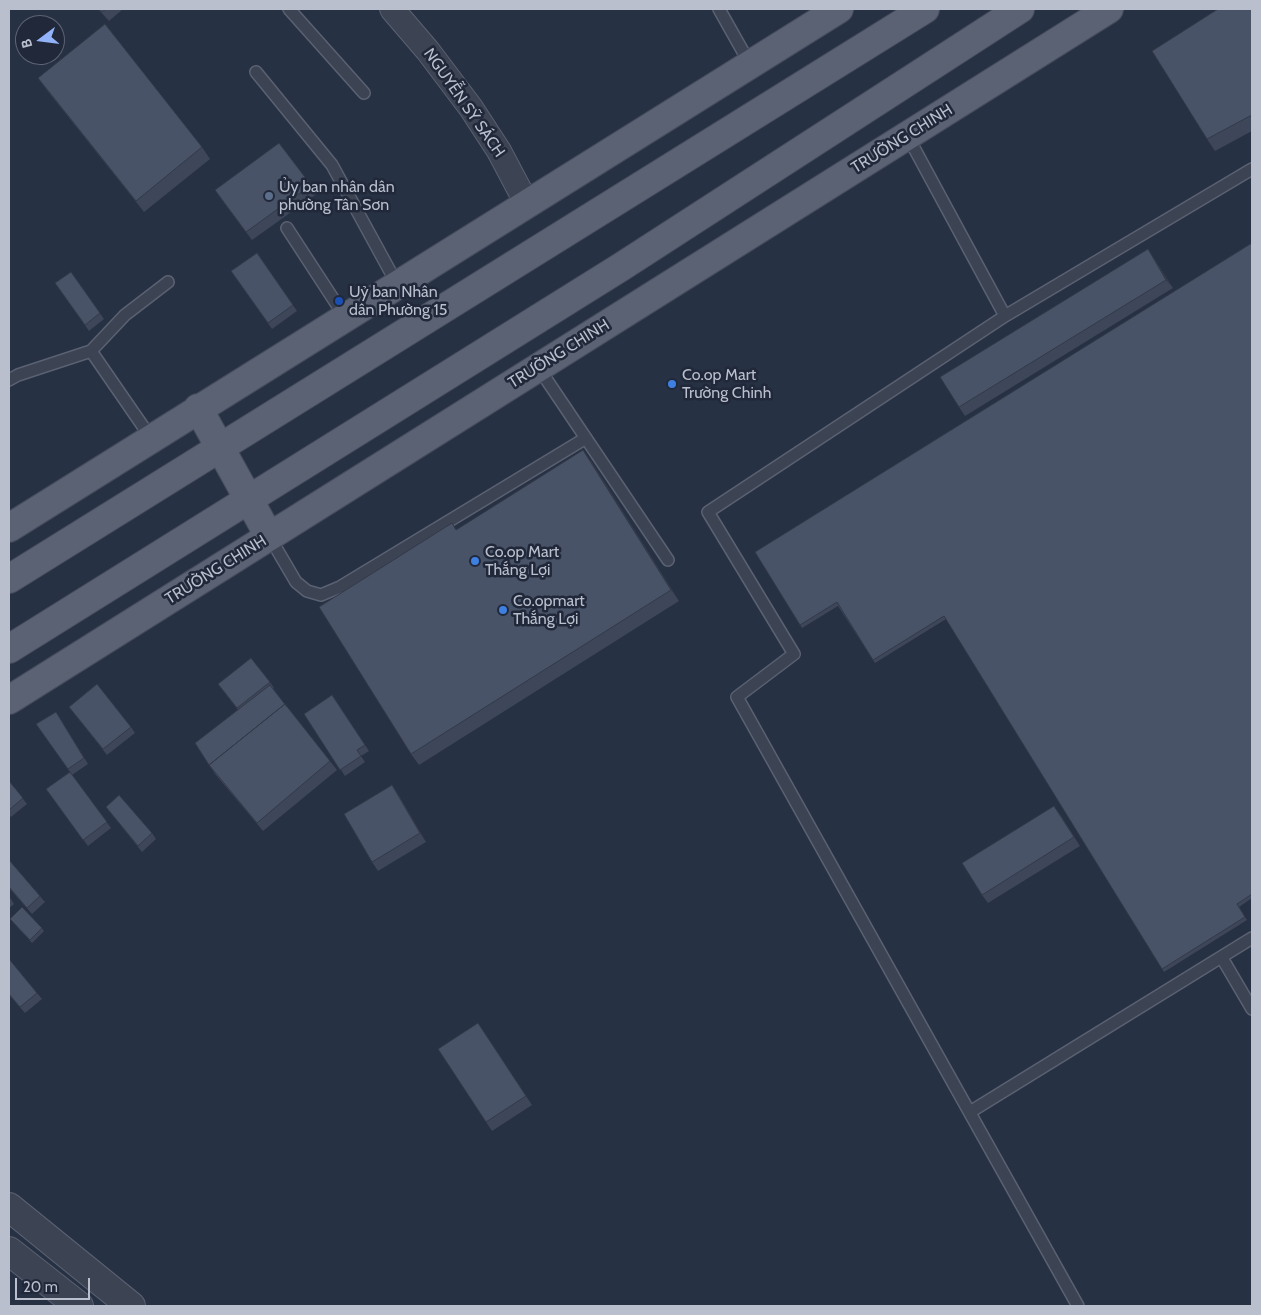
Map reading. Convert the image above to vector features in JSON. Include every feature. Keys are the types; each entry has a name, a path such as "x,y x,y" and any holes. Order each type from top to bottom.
{"main road":[{"path":"9,579 221,449 925,9"},
{"path":"9,649 621,268 1020,9"},
{"name":"TRƯỜNG CHINH","path":"9,700 1109,9"},
{"path":"9,528 836,10"},
{"path":"198,408 269,536"}],"street":[{"name":"NGUYỄN SỸ SÁCH","path":"392,9 428,51 471,108 500,150 527,204"},
{"path":"9,1207 131,1306"},
{"path":"9,1251 79,1306"}],"lane":[{"path":"289,9 364,93"},
{"path":"719,9 750,64"},
{"path":"256,72 332,164 397,284"},
{"path":"907,135 1005,316"},
{"path":"1078,1306 737,697 794,654 708,512 1005,316 1252,169"},
{"path":"287,228 345,317"},
{"path":"9,380 18,375 91,351 125,315 168,282"},
{"path":"91,351 151,438"},
{"path":"538,367 668,560"},
{"path":"269,536 296,582 307,591 321,595 340,586 586,438"},
{"path":"970,1112 1252,938"},
{"path":"1222,958 1252,1009"}],"building":[{"path":"1218,9 1252,9 1252,115 1207,139 1152,51"},
{"path":"105,24 202,147 136,201 38,78 54,65 65,65 65,56"},
{"name":"Ủy ban nhân dân phường Tân Sơn","path":"279,143 311,185 246,232 215,190"},
{"path":"1252,243 1252,894 1237,904 1245,917 1162,969 944,616 873,660 837,602 800,625 755,552"},
{"path":"1148,249 1166,280 959,407 940,377"},
{"path":"257,253 293,305 268,323 231,271"},
{"path":"71,272 100,313 85,325 55,283"},
{"name":"Co.opmart Thắng Lợi","path":"583,450 671,590 411,754 319,607 452,523 456,530"},
{"path":"251,658 270,682 237,708 218,684"},
{"path":"97,684 131,727 103,749 69,707"},
{"path":"270,685 285,704 209,765 195,743"},
{"path":"332,695 365,745 357,750 361,756 340,770 304,714"},
{"path":"285,704 330,761 257,823 209,765"},
{"path":"56,712 84,758 68,769 36,724"},
{"path":"70,772 107,822 83,840 46,789"},
{"path":"9,781 23,798 9,810"},
{"path":"392,785 420,833 372,862 344,814"},
{"path":"119,795 152,833 138,846 106,807"},
{"path":"1054,806 1074,837 982,895 962,863"},
{"path":"9,860 40,896 27,908 9,887"},
{"path":"22,907 42,928 30,940 10,919"},
{"path":"9,959 37,993 20,1007 9,994"},
{"path":"478,1023 526,1096 486,1122 438,1049"}],"place":[{"name":"Ủy ban nhân dân phường Tân Sơn","path":"269,196"},
{"name":"Uỷ ban Nhân dân Phường 15","path":"339,301"},
{"name":"Co.op Mart Trường Chinh","path":"672,384"},
{"name":"Co.op Mart Thắng Lợi","path":"475,561"},
{"name":"Co.opmart Thắng Lợi","path":"503,610"}]}
